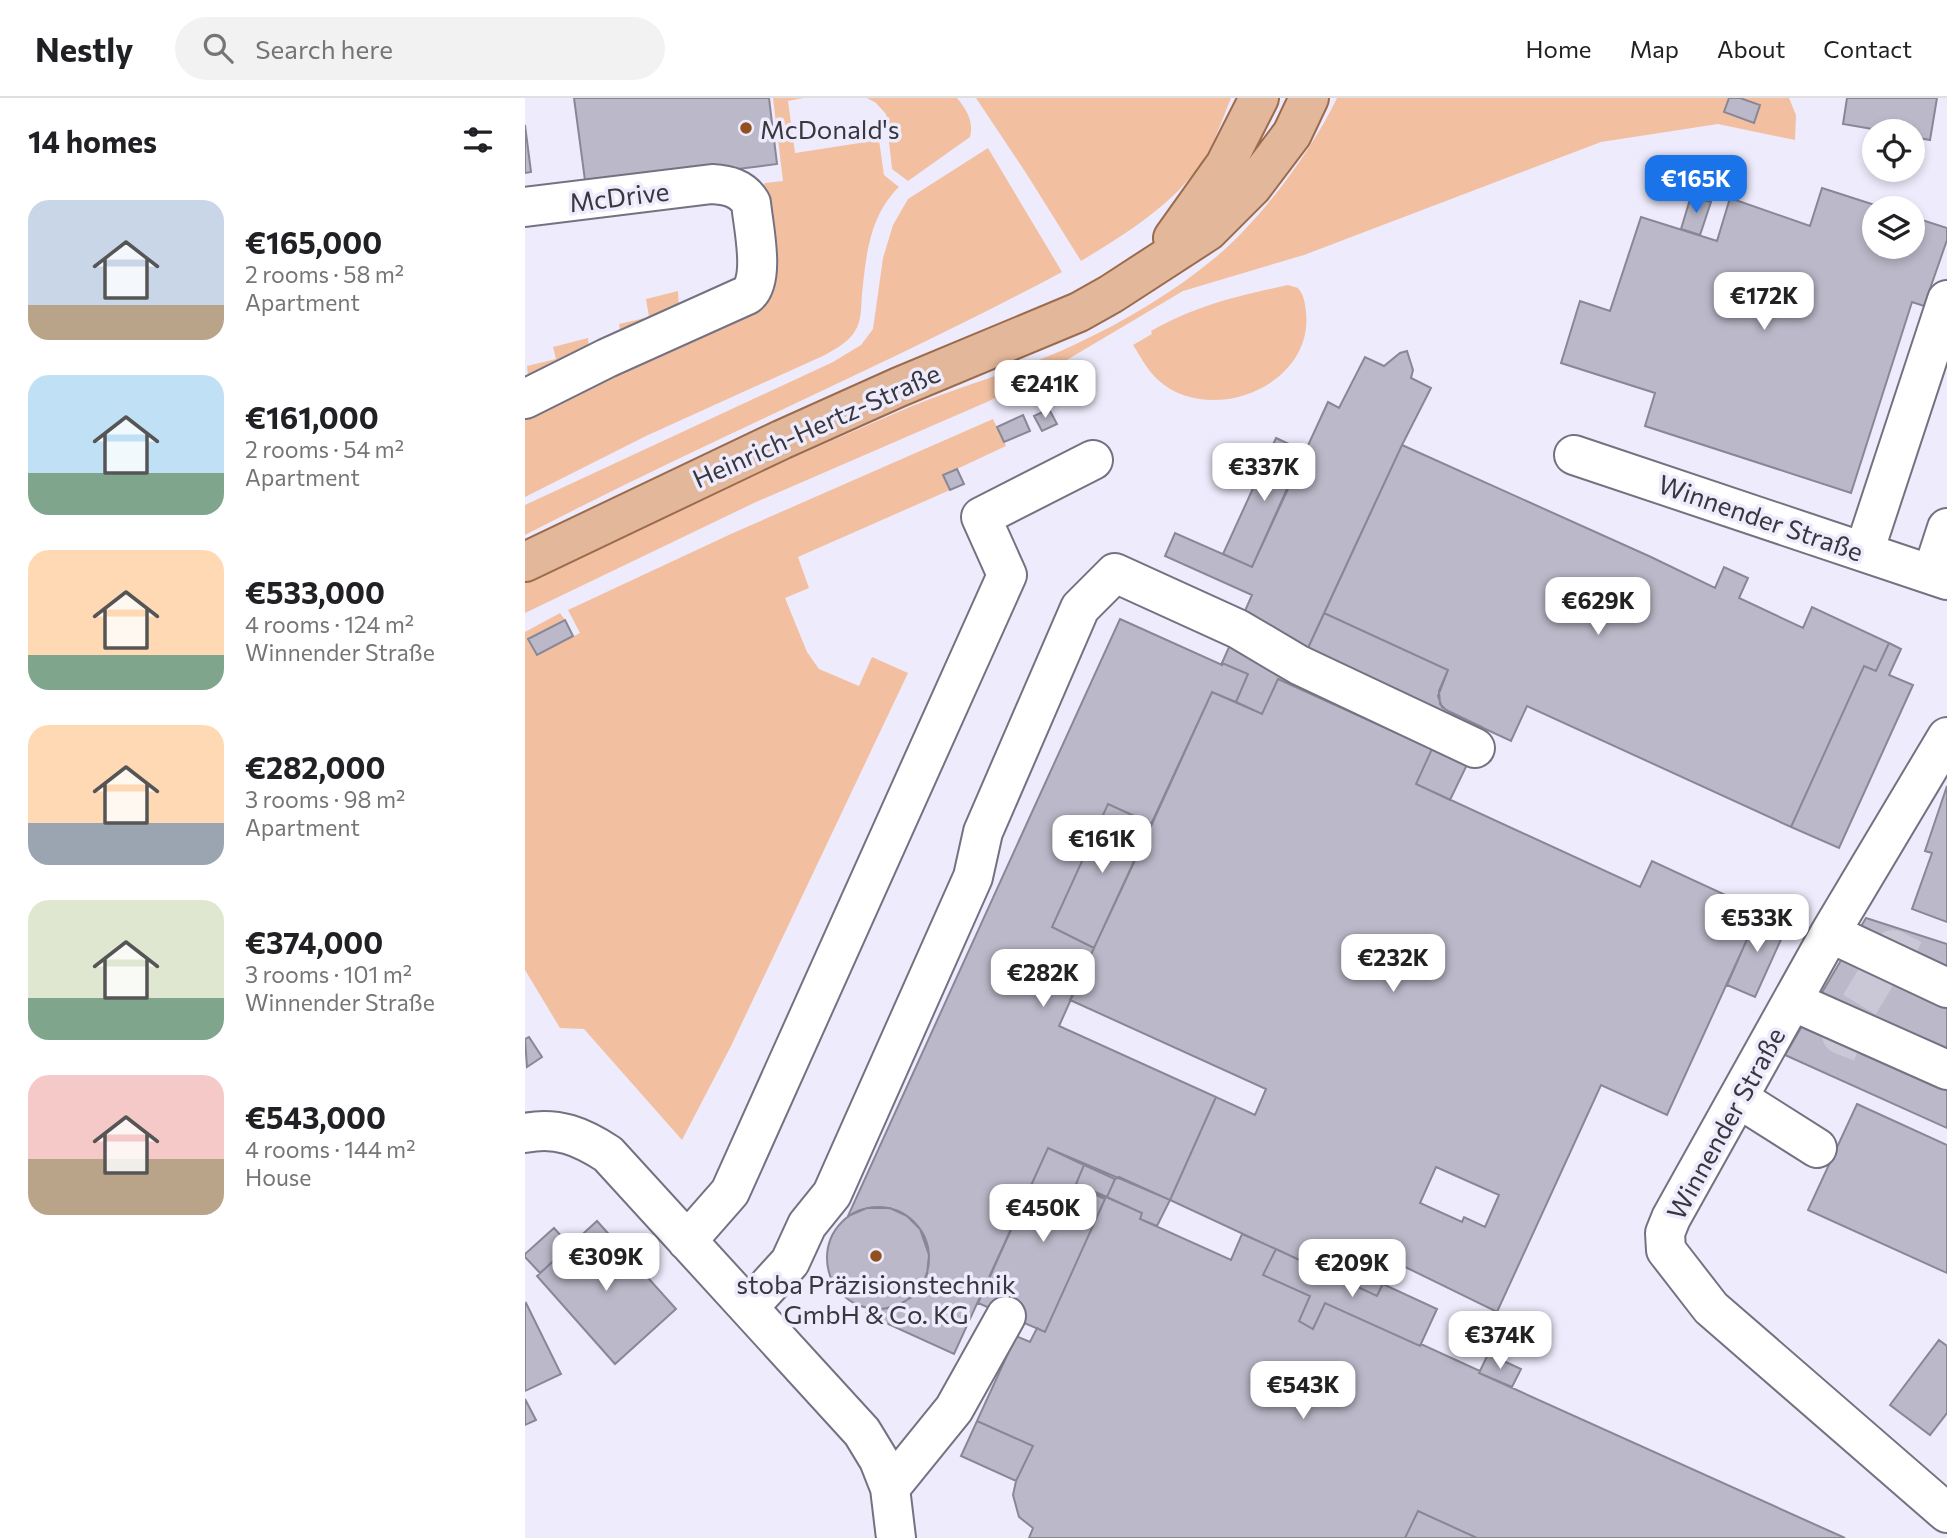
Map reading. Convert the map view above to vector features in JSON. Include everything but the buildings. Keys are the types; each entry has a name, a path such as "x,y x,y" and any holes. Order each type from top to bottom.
{"main road":[{"name":"Heinrich-Hertz-Straße","path":"525,562 898,387 1079,312 1207,231 1252,187 1292,134 1309,98"},
{"name":"Heinrich-Hertz-Straße","path":"1146,272 1191,216 1225,165 1257,100"}],"street":[{"name":"McDrive","path":"525,208 712,184 729,185 747,196 751,203 758,271 751,292 525,399"},
{"path":"525,228 681,209"},
{"path":"1864,552 1947,300"},
{"name":"Winnender Straße","path":"1574,455 1940,577"},
{"path":"687,1241 730,1192 1007,575 981,517 1093,460"},
{"path":"1940,577 1947,528"},
{"path":"749,1307 790,1262 807,1225 832,1194 973,877 983,832 1080,608 1115,573 1238,629 1299,666 1475,748"},
{"name":"Winnender Straße","path":"1947,737 1792,1001 1665,1233 1666,1250 1711,1308 1947,1513"},
{"path":"1831,933 1947,988"},
{"path":"1792,1001 1947,1070"},
{"path":"1738,1098 1817,1148"},
{"path":"525,1133 537,1130 571,1134 584,1138 608,1154 749,1307 863,1432 879,1460 890,1488 896,1538"},
{"path":"890,1488 954,1409 1006,1315"}],"shaded area":[{"path":"773,98 803,98 788,101 795,153 879,140 884,175 899,187 882,210 871,236 860,318 855,331 846,342 825,355 646,436 525,497 525,414 745,302 759,189 765,183 783,181"},
{"path":"867,98 957,98 969,116 970,137 908,181 892,169 886,114"},
{"path":"976,98 1231,98 1211,147 1190,178 1147,218 1081,261"},
{"path":"1337,98 1789,98 1796,115 1795,140 1718,124 1601,142 1304,255 1183,291 1060,364 987,402 756,502 525,613 525,582 554,566 898,412 1054,354 1149,305 1216,257 1251,223 1299,162"},
{"path":"988,148 1062,272 929,340 525,535 525,505 833,362 861,345 873,329 883,258 893,225 908,199"},
{"path":"1288,285 1298,288 1304,299 1304,338 1294,360 1276,378 1255,391 1230,399 1204,400 1180,394 1154,376 1133,345 1152,334 1151,331 1201,308"},
{"path":"678,291 679,312 622,341 619,324 649,317 646,299"},
{"path":"588,338 589,348 529,386 527,366 556,359 553,347"},
{"path":"993,419 1006,446 944,475 950,490 798,557 809,588 785,598 807,652 819,669 859,686 872,657 908,673 731,1046 682,1140 584,1029 560,1028 525,970 525,632 560,613 565,620 528,639 537,655 580,633 568,610 733,533"}],"tunnel":[{"path":"1861,1043 1841,1035 1893,949 1913,959"}],"place":[{"name":"McDonald's","path":"746,128"},
{"name":"stoba Präzisionstechnik GmbH & Co. KG","path":"876,1256"}]}
